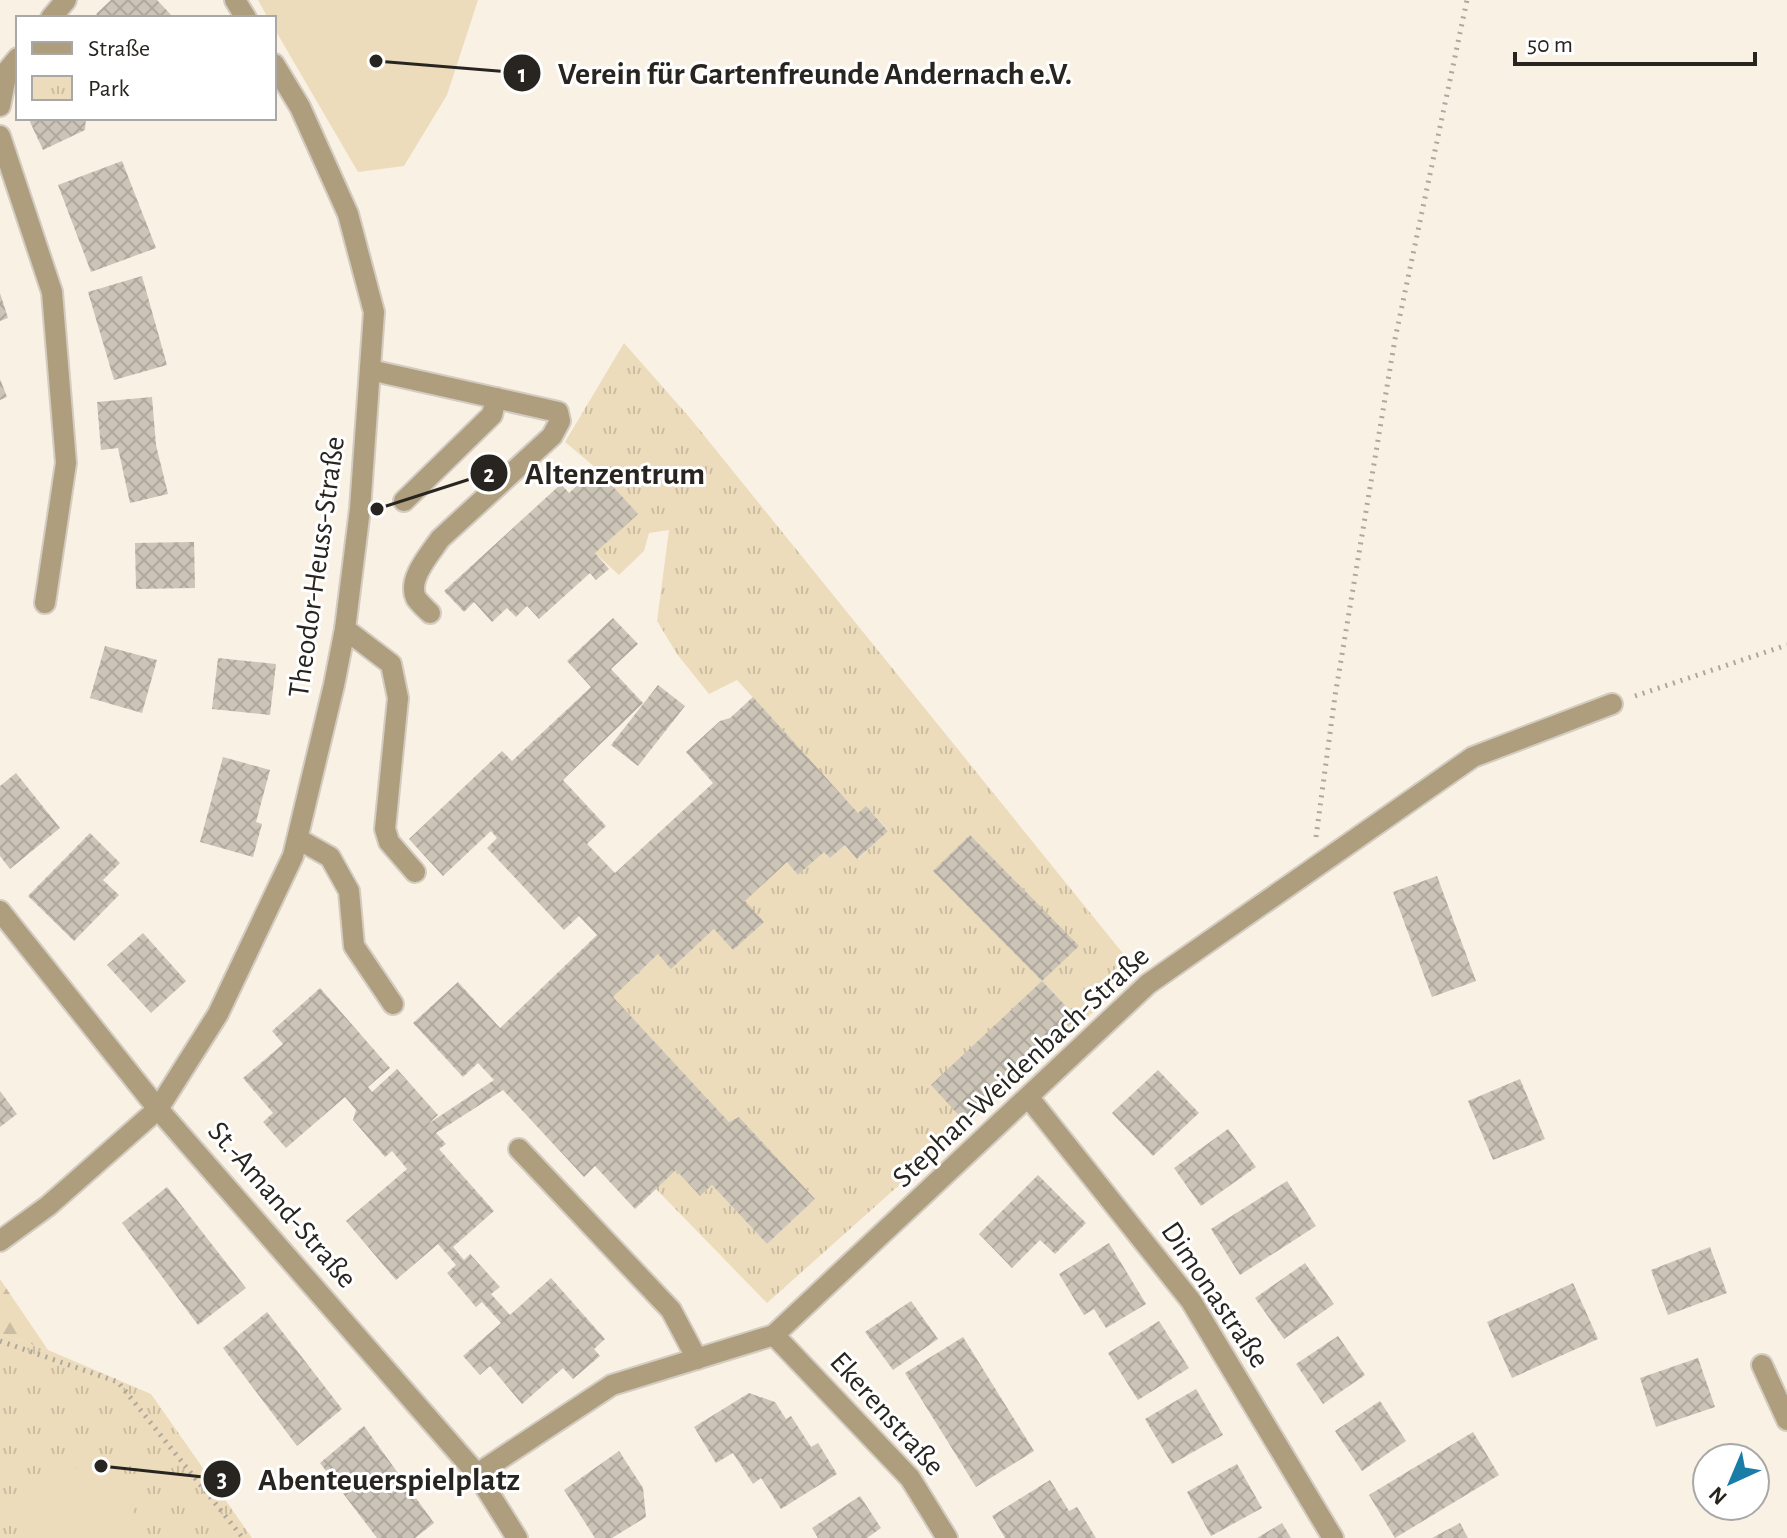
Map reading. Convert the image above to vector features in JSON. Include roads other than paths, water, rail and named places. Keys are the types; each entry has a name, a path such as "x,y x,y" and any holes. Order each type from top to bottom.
{"street":[{"path":"53,16 66,0"},
{"path":"0,106 7,71 16,60"},
{"name":"Theodor-Heuss-Straße","path":"0,1241 48,1206 158,1109 218,1014 293,856 298,839 345,629 360,509 374,312 348,214 300,107 276,67"},
{"path":"0,136 52,292 66,463 45,603"},
{"path":"370,370 558,412 560,421 552,436 440,539 420,569 414,587 416,599 430,613"},
{"path":"404,501 492,415 496,398"},
{"path":"345,629 391,664 398,698 385,829 389,842 415,872"},
{"name":"Stephan-Weidenbach-Straße","path":"477,1474 612,1385 774,1335 1148,984 1473,757 1612,704"},
{"path":"298,839 330,857 349,891 354,946 393,1004"},
{"name":"St.-Amand-Straße","path":"0,911 158,1109 477,1474 517,1538"},
{"name":"Dimonastraße","path":"1029,1098 1191,1301 1333,1538"},
{"path":"519,1149 671,1310 697,1359"},
{"name":"Ekerenstraße","path":"774,1335 910,1478 947,1538"},
{"path":"1762,1365 1787,1420"}],"place":[{"name":"Verein für Gartenfreunde Andernach e.V.","path":"376,61"},
{"name":"Altenzentrum","path":"377,509"},
{"name":"Abenteuerspielplatz","path":"101,1466"}]}
